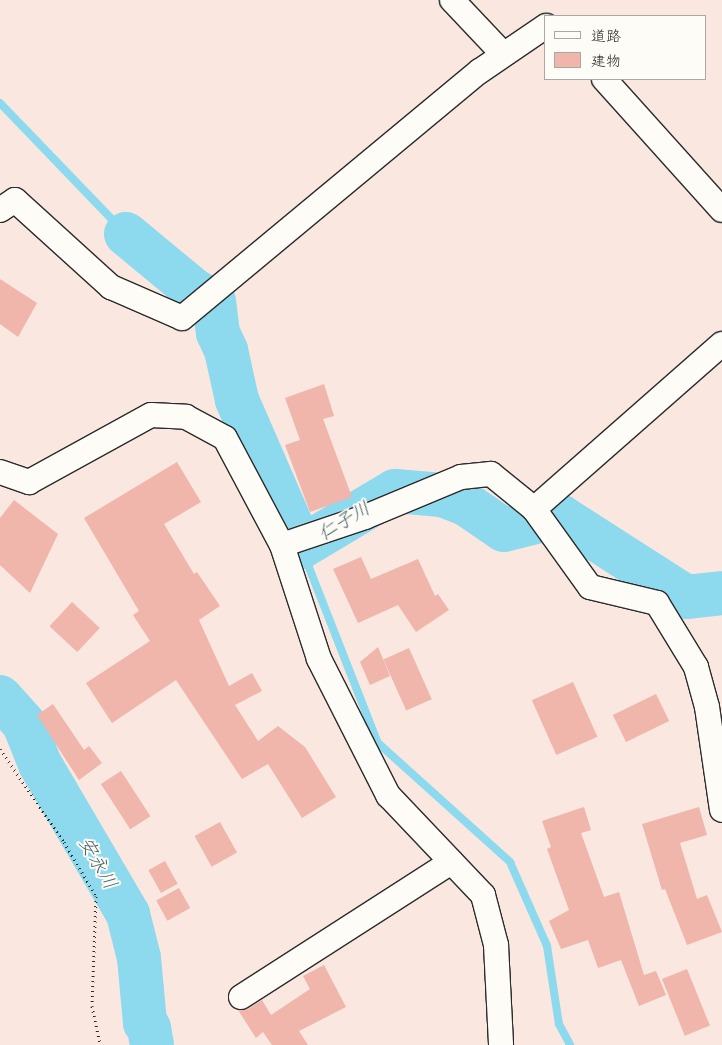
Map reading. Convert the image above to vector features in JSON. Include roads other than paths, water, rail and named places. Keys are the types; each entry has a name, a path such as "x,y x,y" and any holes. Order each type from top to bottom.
{"street":[{"path":"452,0 503,54"},
{"path":"0,210 15,200 111,287 182,318 503,54 544,27"},
{"path":"605,80 722,210"},
{"path":"534,510 722,344"},
{"path":"0,472 29,482 151,415 186,417 225,438 282,545 319,659 388,795 482,895 496,945 500,1045"},
{"path":"282,545 365,517 461,477 491,474 534,510 590,586 657,603 696,667 707,707 722,810"},
{"path":"241,997 451,862"}],"waterway":[{"path":"0,103 126,234"},
{"name":"仁子川","path":"126,234 195,291 214,301 218,333 226,350 237,400 301,547 395,491 442,495 466,504 504,530 560,516 686,597 722,593"},
{"path":"301,547 378,743 510,862 547,946 559,1024 570,1045"},
{"name":"安永川","path":"0,697 24,724 40,764 128,914 139,958 145,1023 149,1028 152,1045"}]}
